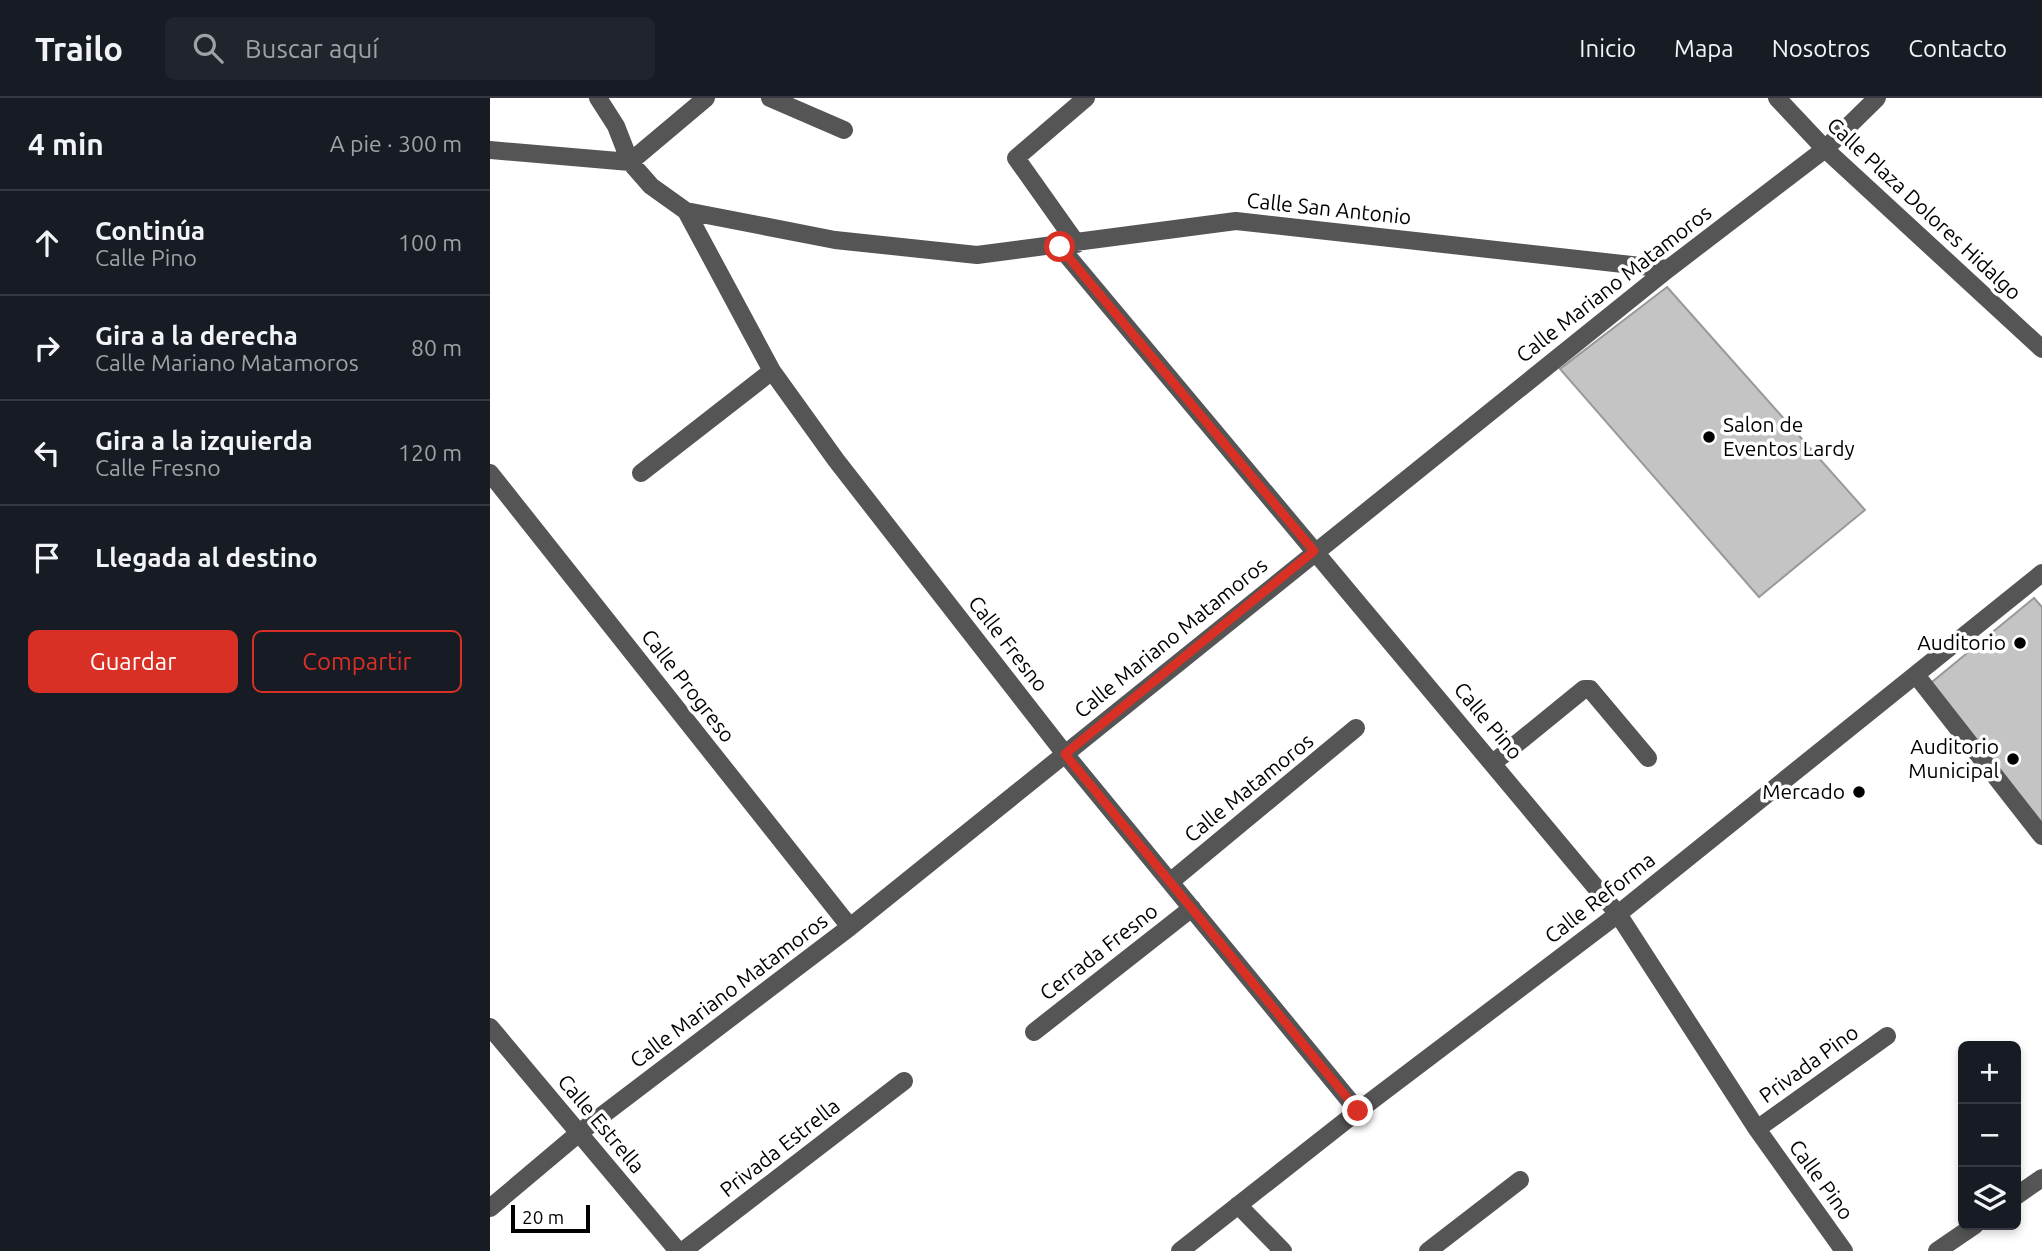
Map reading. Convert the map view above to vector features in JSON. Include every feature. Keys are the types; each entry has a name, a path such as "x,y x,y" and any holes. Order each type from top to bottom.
{"street":[{"path":"598,98 616,127 630,162"},
{"path":"490,150 630,162 706,98"},
{"path":"770,98 844,130"},
{"name":"Calle Pino","path":"1086,98 1016,158 1069,245 1314,551 1618,915 1757,1129 1844,1251"},
{"name":"Calle Plaza Dolores Hidalgo","path":"1777,98 1825,149 2042,349"},
{"name":"Calle Mariano Matamoros","path":"490,1208 579,1133 850,927 1314,551 1668,269 1825,149 1877,98"},
{"name":"Calle San Antonio","path":"630,162 651,186 686,211 835,240 977,255 1236,221 1668,269"},
{"name":"Calle Fresno","path":"686,211 772,371 836,460 1065,754 1358,1111"},
{"path":"641,473 772,371"},
{"name":"Calle Progreso","path":"490,473 850,927"},
{"name":"Calle Reforma","path":"1180,1251 1358,1111 1618,915 2041,578"},
{"path":"1916,675 2042,836"},
{"path":"1493,763 1584,689 1590,689 1648,758"},
{"name":"Calle Matamoros","path":"1170,882 1356,728"},
{"name":"Cerrada Fresno","path":"1034,1032 1192,908"},
{"name":"Calle Estrella","path":"490,1027 678,1251"},
{"name":"Privada Pino","path":"1757,1129 1887,1036"},
{"name":"Privada Estrella","path":"683,1251 904,1081"},
{"path":"2021,1193 2042,1178"},
{"path":"1428,1251 1520,1181"},
{"path":"1238,1205 1283,1251"},
{"path":"1937,1251 1968,1230"}],"building":[{"name":"Salon de Eventos Lardy","path":"1667,287 1865,510 1759,597 1560,369"},
{"name":"Auditorio Municipal","path":"2034,598 2042,607 2042,832 1926,687"}],"place":[{"name":"Salon de Eventos Lardy","path":"1709,437"},
{"name":"Auditorio","path":"2020,643"},
{"name":"Auditorio Municipal","path":"2013,759"},
{"name":"Mercado","path":"1859,792"}],"route":[{"path":"1060,247 1314,551 1065,754 1358,1111"}]}
